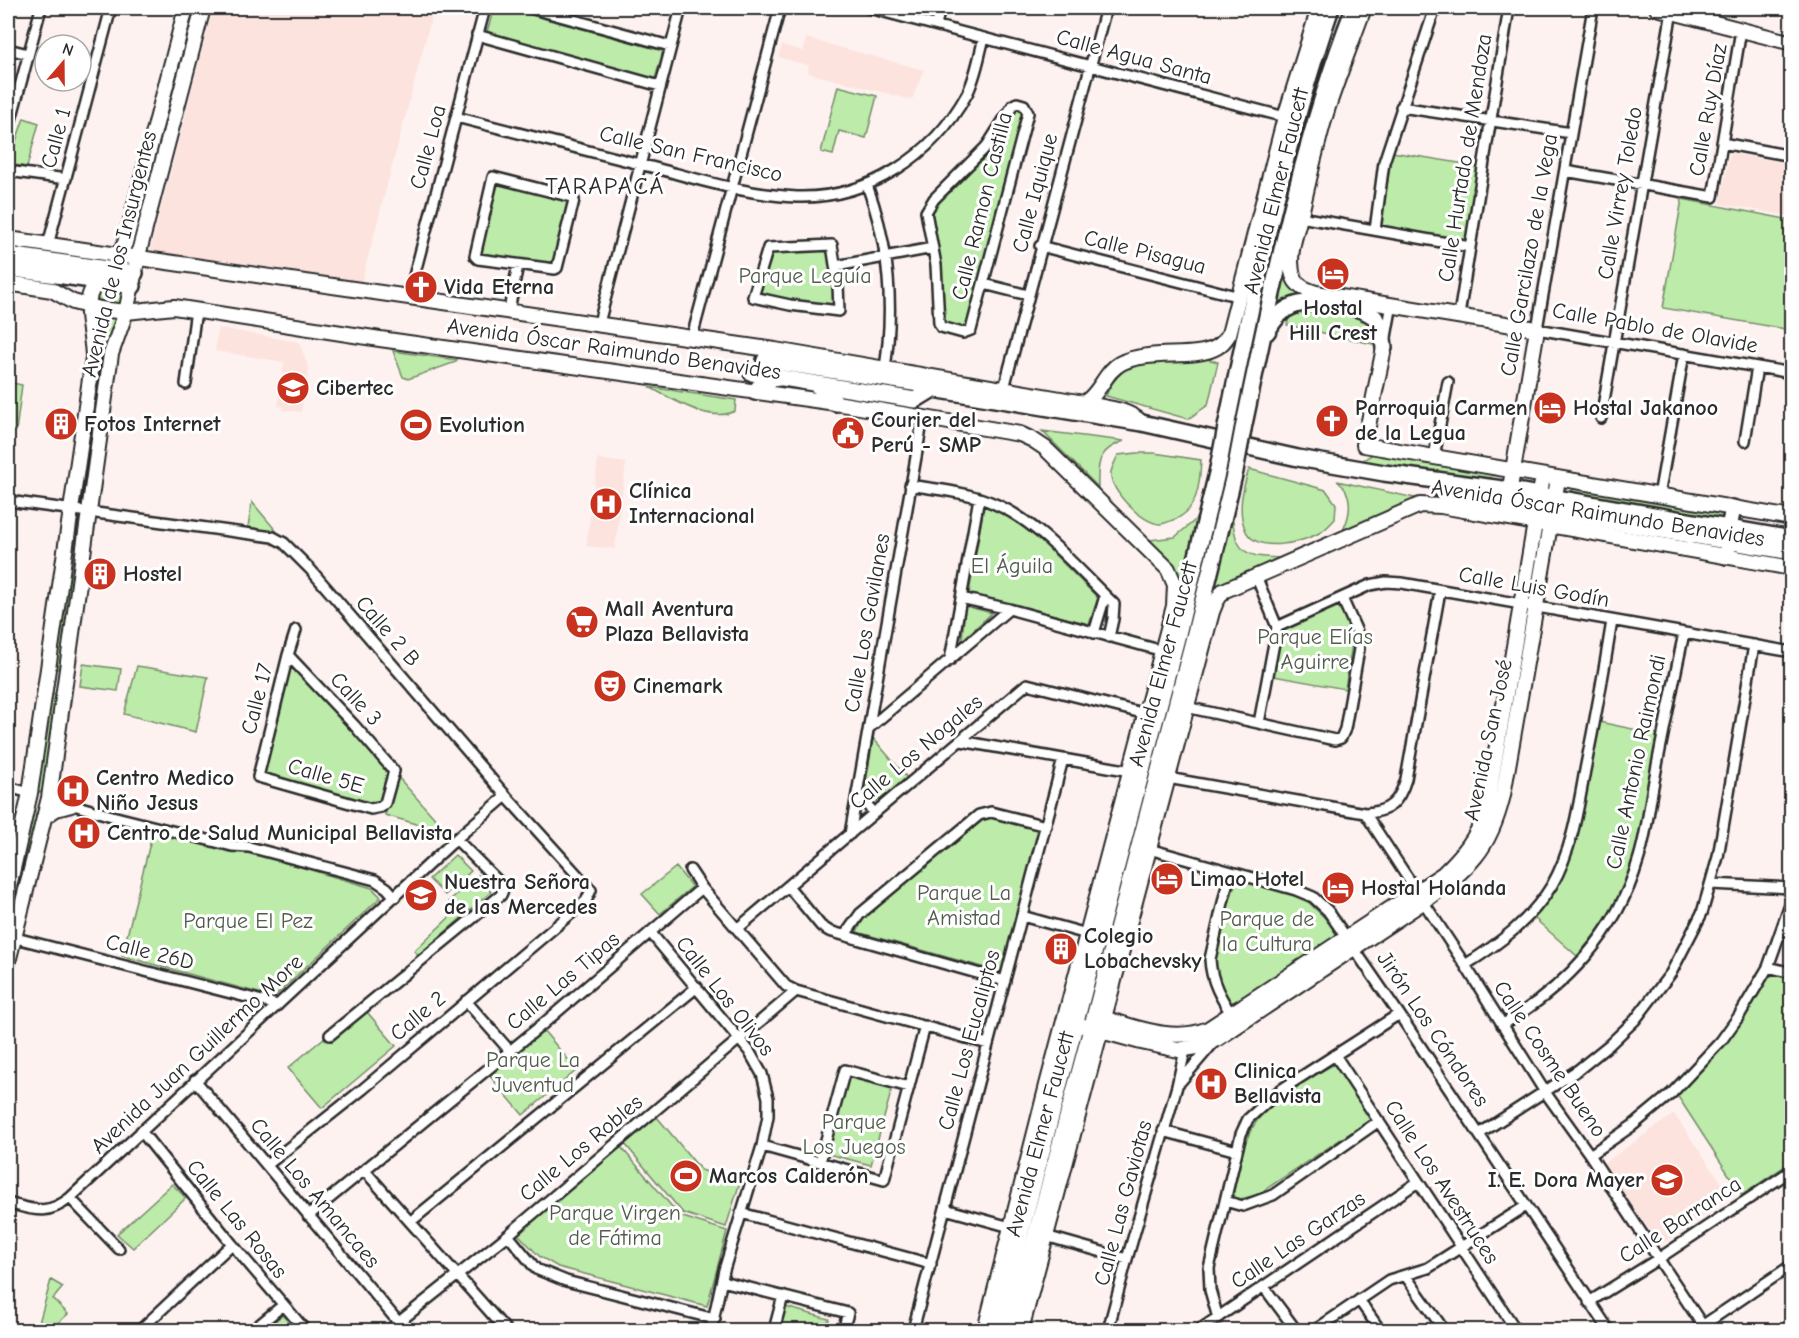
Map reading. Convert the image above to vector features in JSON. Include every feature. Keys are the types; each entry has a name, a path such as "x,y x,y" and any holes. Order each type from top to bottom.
{"main road":[{"name":"Avenida de los Insurgentes","path":"8,891 30,796 93,358 87,306 90,290 121,255 186,8"},
{"name":"Avenida de los Insurgentes","path":"8,962 11,936 47,806 109,363 126,312 203,8"},
{"path":"1329,8 1345,31"},
{"path":"1084,403 1092,397 1107,375 1122,363 1149,356 1216,348 1229,334 1277,144 1292,115 1329,8"},
{"name":"Avenida Elmer Faucett","path":"1010,1330 1087,934 1136,772 1218,469 1284,166 1292,115 1315,58 1329,8"},
{"name":"Avenida Elmer Faucett","path":"1098,1024 1162,777 1235,471 1299,176 1316,117 1354,8"},
{"path":"1300,217 1328,107 1364,8"},
{"path":"1658,8 1791,43"},
{"path":"1315,58 1323,68 1334,63"},
{"path":"1292,115 1304,124 1316,117"},
{"path":"1277,144 1284,166"},
{"path":"138,191 154,195"},
{"name":"Calle Pablo de Olavide","path":"1300,217 1292,260 1294,278 1306,290 1537,329"},
{"name":"Avenida Óscar Raimundo Benavides","path":"8,239 598,323 836,360 884,373 926,389 1142,423 1298,458 1435,481 1510,490 1545,510"},
{"path":"8,255 110,269 134,279"},
{"path":"8,268 97,280 134,279"},
{"name":"Avenida Óscar Raimundo Benavides","path":"8,283 52,290 73,302 126,312 170,307 196,310 380,339 836,403 1016,433 1045,448 1166,568"},
{"path":"73,302 81,310 89,328"},
{"path":"1261,343 1274,321 1286,309 1294,305 1315,302 1360,309 1370,314 1377,319 1381,327 1384,348"},
{"path":"118,338 135,320 151,310"},
{"name":"Calle Garcilazo de la Vega","path":"1510,490 1537,329"},
{"name":"Avenida Óscar Raimundo Benavides","path":"1384,348 1364,445 1791,518"},
{"name":"Avenida Óscar Raimundo Benavides","path":"765,360 882,394 926,389 1004,388 1120,411 1134,416 1142,423"},
{"path":"836,360 813,375 836,403"},
{"name":"Avenida Óscar Raimundo Benavides","path":"752,372 785,378 884,373"},
{"path":"755,392 759,386 770,379 785,378"},
{"path":"926,389 927,418"},
{"name":"Avenida San José","path":"1098,1024 1173,1036 1197,1033 1234,1019 1350,941 1420,897 1451,882 1473,862 1492,832 1503,795 1536,608 1545,510 1544,476"},
{"name":"Avenida San José","path":"1420,897 1464,853 1480,828 1486,812 1522,605 1545,510 1558,479"},
{"name":"Avenida Óscar Raimundo Benavides","path":"1435,481 1444,493 1728,542 1791,568"},
{"path":"1510,490 1513,501 1520,506"},
{"name":"Avenida Óscar Raimundo Benavides","path":"1212,612 1223,591 1420,505 1545,510 1791,552"},
{"path":"1728,542 1733,508"},
{"name":"Avenida Óscar Raimundo Benavides","path":"1728,542 1791,539"},
{"name":"Avenida Elmer Faucett","path":"1071,1016 1134,798 1146,714 1176,597 1174,582 1166,568"},
{"name":"Avenida Elmer Faucett","path":"1174,753 1212,612"},
{"path":"47,676 65,679"},
{"path":"1162,777 1174,753"},
{"name":"Avenida Elmer Faucett","path":"995,1330 1098,1024 1149,849 1162,777"},
{"path":"30,796 56,809 70,805"},
{"name":"Avenida San José","path":"1071,1016 1164,1048 1185,1049 1217,1039 1234,1019"},
{"name":"Avenida Elmer Faucett","path":"985,1330 1029,1232"},
{"name":"Avenida Elmer Faucett","path":"1020,1330 1029,1232"}],"street":[{"path":"8,131 41,8"},
{"name":"Calle 1","path":"48,244 111,8"},
{"name":"Calle Loa","path":"409,296 484,8"},
{"path":"530,8 670,46"},
{"path":"598,323 681,8"},
{"path":"692,337 780,8"},
{"name":"Calle Agua Santa","path":"869,8 1292,115"},
{"path":"936,25 940,8"},
{"name":"Calle Iquique","path":"1004,388 1040,246 1106,8"},
{"path":"1375,230 1384,162 1435,8"},
{"name":"Calle Hurtado de Mendoza","path":"1459,315 1509,8"},
{"name":"Calle Garcilazo de la Vega","path":"1537,329 1593,8"},
{"name":"Calle Virrey Toledo","path":"1601,418 1672,11"},
{"name":"Calle Ruy Díaz","path":"1642,184 1713,197 1741,30"},
{"path":"477,35 660,86"},
{"name":"Calle San Francisco","path":"456,117 733,188 772,195 828,195 867,185 897,169 937,134 967,93 984,38"},
{"path":"8,48 28,54"},
{"name":"Calle Ramon Castilla","path":"1017,103 1024,105 1028,113 984,284 971,330 963,333 941,327 936,265 926,212 934,199 977,157 1013,105 1017,103"},
{"path":"1401,107 1571,133"},
{"path":"1722,144 1791,156"},
{"path":"8,171 66,179"},
{"path":"1565,171 1642,184"},
{"path":"493,177 572,197 574,200 557,268 518,265 478,259 475,256 493,177"},
{"path":"867,185 879,220 890,278 891,323 882,394"},
{"path":"1300,217 1470,247"},
{"path":"830,245 833,247 836,266 840,310 838,312 753,297 768,248 830,245"},
{"name":"Calle Pisagua","path":"1040,246 1240,297"},
{"path":"836,266 933,248"},
{"path":"509,310 518,265"},
{"path":"984,284 1028,296"},
{"path":"1384,348 1392,304"},
{"path":"186,384 196,310"},
{"name":"Calle Pablo de Olavide","path":"1537,329 1791,373"},
{"path":"1659,496 1684,354"},
{"path":"1745,441 1757,367"},
{"path":"1434,457 1448,382"},
{"name":"Calle Los Gavilanes","path":"849,835 910,485 927,418"},
{"path":"910,485 979,498 1013,512 1030,524 1114,604 1108,637"},
{"path":"950,660 979,498"},
{"name":"Calle 2 B","path":"8,501 273,537 284,543 310,569 506,796 589,886 590,894"},
{"path":"1256,576 1277,627 1259,723"},
{"name":"Calle Luis Godín","path":"1277,627 1370,585 1386,582 1791,652"},
{"path":"962,741 1374,813 1393,805 1400,798 1404,788 1440,591"},
{"path":"1094,633 1106,596"},
{"path":"961,598 1162,651"},
{"path":"1186,707 1335,740 1341,738 1345,729 1359,649 1358,634 1342,598"},
{"path":"869,728 1009,609"},
{"path":"1465,965 1494,947 1524,921 1551,886 1566,855 1578,808 1612,621"},
{"name":"Calle 17","path":"258,777 296,630"},
{"name":"Calle Antonio Raimondi","path":"1502,1025 1531,1008 1560,985 1593,949 1607,929 1628,888 1639,859 1684,633"},
{"path":"1479,1134 1578,1070 1609,1045 1635,1020 1654,997 1689,941 1711,884 1718,857 1754,645"},
{"name":"Calle 3","path":"288,655 394,771"},
{"name":"Calle Los Nogales","path":"737,929 1027,684 1146,714"},
{"name":"Calle Los Eucaliptos","path":"913,1330 1063,759"},
{"name":"Calle 5E","path":"258,777 376,809 385,803 394,771"},
{"path":"8,787 30,796"},
{"path":"857,794 874,813"},
{"name":"Avenida Juan Guillermo More","path":"8,1203 41,1211 52,1209 70,1198 456,839 506,796"},
{"path":"47,806 70,805 232,846 249,847 375,880 387,888 394,897"},
{"path":"845,935 860,915 979,815 992,812 1046,826"},
{"name":"Calle Cosme Bueno","path":"1365,813 1545,1092 1590,1155 1658,1259 1699,1328"},
{"path":"330,1035 501,895 503,890 501,884 456,839"},
{"name":"Jirón Los Cóndores","path":"1149,849 1296,890 1313,897 1328,910 1400,1014 1609,1330"},
{"path":"690,870 702,888 782,982 796,991 988,1044"},
{"path":"1230,872 1210,959 1210,969 1215,987 1234,1019"},
{"path":"1711,884 1791,888"},
{"path":"788,886 821,926 829,931 1005,981"},
{"name":"Calle Las Tipas","path":"308,1216 510,1051 702,888"},
{"name":"Calle 2","path":"267,1165 363,1089 586,901 590,894"},
{"path":"1590,1155 1632,1126 1672,1093 1731,1027 1768,967 1791,899"},
{"path":"1022,916 1087,934"},
{"name":"Calle Los Olivos","path":"650,932 741,1039 762,1074 768,1098 768,1116 762,1146 722,1281 711,1330"},
{"name":"Calle 26D","path":"11,936 278,1005"},
{"path":"1768,967 1791,973"},
{"path":"410,1222 697,987"},
{"name":"Calle Los Robles","path":"388,1330 508,1235 796,991"},
{"path":"466,1001 510,1051"},
{"path":"1218,1318 1210,1290 1209,1268 1237,1150 1248,1119 1279,1091 1400,1014"},
{"path":"762,1146 884,1180 925,1026"},
{"name":"Calle Las Gaviotas","path":"1108,1330 1162,1131 1177,1086 1185,1049 1189,1040 1197,1033"},
{"name":"Calle Las Gaviotas","path":"1177,1086 1185,1073 1217,1039"},
{"name":"Calle Los Avestruces","path":"1335,1054 1516,1330"},
{"path":"820,1162 845,1070 909,1087"},
{"name":"Calle Los Amancaes","path":"195,1080 405,1330"},
{"path":"1225,1201 1243,1206 1273,1196 1379,1121"},
{"name":"Calle Las Rosas","path":"141,1131 282,1306 305,1330"},
{"path":"1162,1131 1237,1150"},
{"name":"Calle Barranca","path":"1589,1302 1791,1170"},
{"path":"364,1171 506,1330"},
{"name":"Calle Las Garzas","path":"1199,1330 1418,1182"},
{"path":"70,1198 119,1249"},
{"path":"1315,1330 1389,1280 1428,1268 1526,1206"},
{"path":"945,1209 1126,1259"},
{"path":"741,1213 931,1264"},
{"path":"508,1235 536,1269 556,1277 715,1318"},
{"path":"145,1329 232,1244"},
{"path":"1699,1328 1791,1265"},
{"path":"1405,1275 1444,1330"},
{"path":"722,1281 848,1313 843,1330"},
{"path":"1264,1287 1296,1330"},
{"path":"774,1330 783,1296"},
{"path":"1359,1300 1380,1330"},
{"path":"253,1330 282,1306"}],"shaded area":[{"path":"213,8 434,8 361,284 149,255"},
{"path":"806,38 924,70 912,100 808,73 809,66 778,57 782,45 803,51"},
{"path":"1730,153 1791,164 1791,216 1720,204"},
{"name":"Cibertec","path":"218,328 299,342 309,369 301,412 283,410 284,407 278,406 284,362 215,351"},
{"name":"Clínica Internacional","path":"598,459 626,463 615,549 586,546"},
{"name":"I. E. Dora Mayer","path":"1674,1114 1731,1196 1660,1245 1603,1164"}],"green space":[{"path":"191,8 199,8 135,253 127,252"},
{"path":"494,8 506,8 663,51 655,79 487,32"},
{"path":"838,86 877,96 866,138 839,131 833,155 821,152"},
{"path":"1017,106 1026,110 969,324 963,331 942,326 931,214 937,205 985,157"},
{"path":"24,118 39,123 27,167 8,164"},
{"path":"1392,152 1478,166 1466,240 1381,226"},
{"path":"499,181 570,199 555,263 548,267 478,256"},
{"path":"1682,199 1791,220 1791,330 1663,308"},
{"name":"Parque Leguía","path":"830,248 837,306 834,309 760,297 758,293 769,252"},
{"path":"1289,250 1292,274 1307,294 1275,312"},
{"path":"97,286 126,290 122,305 98,300"},
{"path":"1320,309 1352,312 1367,318 1375,330 1373,344 1287,325 1292,311"},
{"path":"94,314 120,319 85,503 82,503 80,500 84,481 80,466"},
{"path":"393,351 457,360 408,379 403,377"},
{"path":"1207,359 1218,362 1208,405 1188,419 1106,396 1119,374 1128,368 1162,360"},
{"path":"8,382 22,385 16,431 8,429"},
{"path":"649,387 736,400 735,411 725,414 703,412 679,403"},
{"path":"1042,431 1124,441 1109,448 1101,458 1098,487"},
{"path":"1379,450 1492,471 1491,481 1360,462"},
{"path":"1154,453 1201,460 1196,496 1193,504 1181,516 1163,524 1153,523 1128,505 1115,488 1111,472 1118,455"},
{"path":"1249,469 1326,490 1336,504 1335,519 1321,532 1292,543 1269,544 1250,537 1241,514 1243,491"},
{"path":"1337,481 1415,498 1414,504 1343,530 1348,517 1349,504 1346,491"},
{"path":"1573,484 1723,509 1727,514 1726,520 1571,493"},
{"path":"252,502 278,533 248,527"},
{"name":"El Águila","path":"984,506 1007,514 1029,529 1098,598 1089,624 969,593"},
{"path":"1204,507 1179,590 1168,563 1149,540 1175,537 1194,521"},
{"path":"1232,512 1236,536 1244,550 1259,556 1282,558 1237,578 1212,595"},
{"path":"73,518 79,519 75,547 77,553 59,669 53,668"},
{"name":"Parque Elías Aguirre","path":"1338,605 1350,625 1352,644 1345,689 1273,676 1277,647 1284,631 1297,621"},
{"path":"965,606 992,613 962,640"},
{"path":"293,662 390,773 382,803 376,806 262,777"},
{"path":"83,664 121,669 118,691 80,686"},
{"path":"137,666 208,677 196,732 124,714"},
{"path":"48,693 57,694 44,794 36,790"},
{"path":"1599,722 1657,734 1641,823 1630,868 1613,908 1577,956 1534,918 1555,889"},
{"path":"873,738 908,779 878,804 865,789"},
{"path":"397,776 448,833 385,815"},
{"path":"31,811 42,814 13,923 8,921 8,906"},
{"name":"Parque La Amistad","path":"993,817 1041,827 1004,973 857,932 864,917 982,821"},
{"name":"Parque El Pez","path":"153,831 234,853 246,851 372,888 381,897 274,997 122,956"},
{"path":"455,855 471,871 445,895 429,879"},
{"path":"676,867 692,887 660,914 642,894"},
{"path":"478,875 491,892 419,955 414,951 457,910 449,901"},
{"name":"Parque de la Cultura","path":"1236,881 1301,895 1337,932 1334,939 1239,1000 1229,1003 1217,977 1215,959 1216,948"},
{"path":"1774,974 1791,978 1791,1162 1742,1195 1677,1095 1736,1030 1767,979"},
{"path":"362,1006 396,1046 322,1108 288,1068"},
{"name":"Parque La Juventud","path":"543,1030 577,1070 523,1115 489,1075"},
{"path":"1334,1064 1371,1119 1257,1195 1240,1199 1232,1198 1247,1139 1262,1114 1296,1086"},
{"name":"Parque Los Juegos","path":"847,1073 893,1085 871,1165 824,1153"},
{"name":"Marcos Calderón","path":"657,1117 701,1170 740,1182 726,1227 683,1213 625,1144"},
{"name":"Parque Virgen de Fátima","path":"621,1147 680,1216 727,1231 707,1306 558,1267 539,1256 518,1234"},
{"path":"172,1184 186,1198 133,1248 117,1234"},
{"path":"51,1280 63,1287 53,1299 68,1314 50,1330 37,1330"},
{"path":"782,1306 829,1319 826,1330 776,1330"},
{"path":"282,1315 296,1330 266,1330"}],"place":[{"name":"Hostal Hill Crest","path":"1333,274"},
{"name":"Vida Eterna","path":"421,287"},
{"name":"Cibertec","path":"293,388"},
{"name":"Hostal Jakanoo","path":"1550,408"},
{"name":"Parroquia Carmen de la Legua","path":"1332,421"},
{"name":"Fotos Internet","path":"61,424"},
{"name":"Evolution","path":"416,425"},
{"name":"Courier del Perú - SMP","path":"848,433"},
{"name":"Clínica Internacional","path":"606,504"},
{"name":"Hostel","path":"100,574"},
{"name":"Mall Aventura Plaza Bellavista","path":"582,622"},
{"name":"Cinemark","path":"610,686"},
{"name":"Centro Medico Niño Jesus","path":"73,791"},
{"name":"Centro de Salud Municipal Bellavista","path":"84,833"},
{"name":"Limao Hotel","path":"1167,879"},
{"name":"Hostal Holanda","path":"1338,888"},
{"name":"Nuestra Señora de las Mercedes","path":"421,895"},
{"name":"Colegio Lobachevsky","path":"1061,949"},
{"name":"Clinica Bellavista","path":"1211,1084"},
{"name":"Marcos Calderón","path":"686,1176"},
{"name":"I. E. Dora Mayer","path":"1667,1180"}],"district":[{"name":"TARAPACÁ","path":"605,186"}]}
